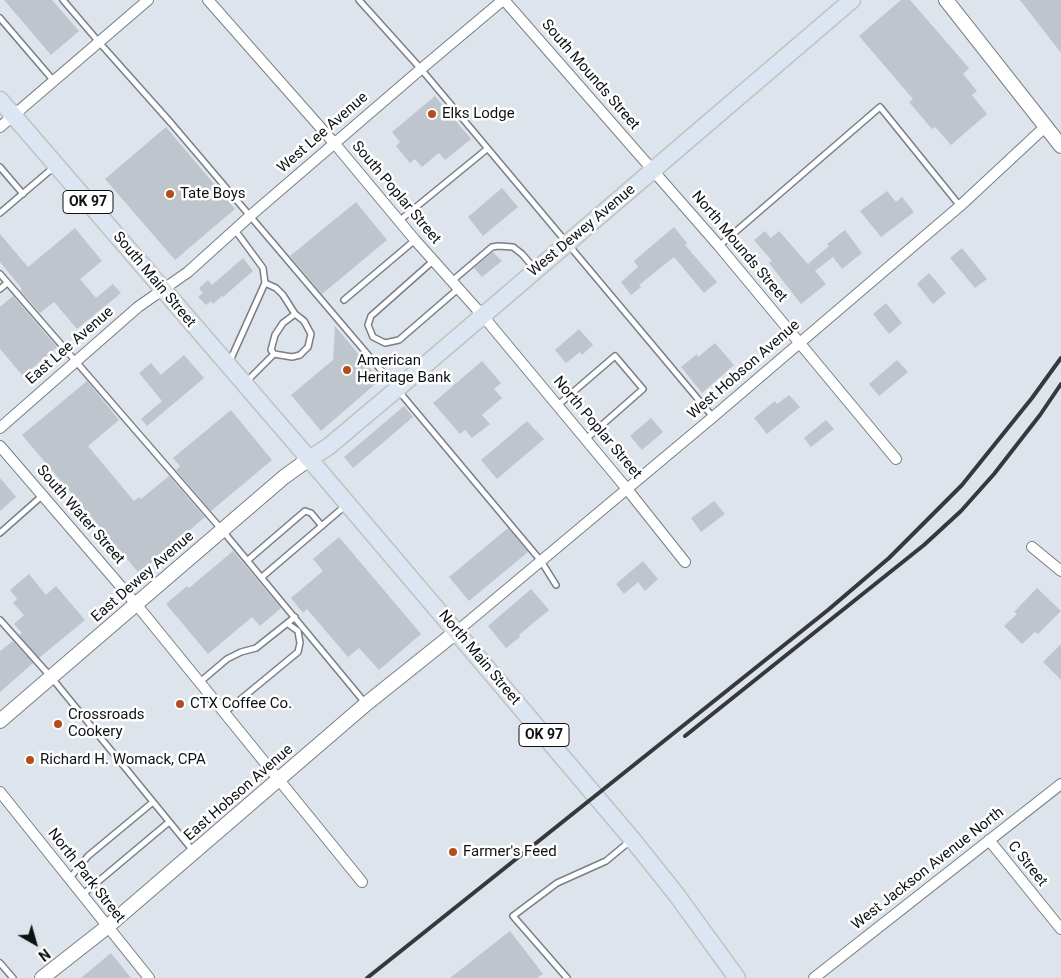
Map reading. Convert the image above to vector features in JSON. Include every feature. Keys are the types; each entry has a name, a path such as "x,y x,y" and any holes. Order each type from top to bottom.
{"main road":[{"name":"West Dewey Avenue","path":"309,459 328,447 397,389 852,0"},
{"name":"South Main Street","path":"0,100 309,459"},
{"name":"North Main Street","path":"309,459 632,839 676,894 737,978"}],"street":[{"path":"0,127 148,0"},
{"name":"South Poplar Street","path":"208,0 483,316"},
{"name":"West Lee Avenue","path":"163,290 183,276 250,216 504,0"},
{"name":"South Mounds Street","path":"504,0 653,170"},
{"path":"946,0 1061,146"},
{"name":"West Hobson Avenue","path":"456,632 713,417 960,206 1046,126"},
{"name":"North Mounds Street","path":"653,170 800,342 896,459"},
{"name":"East Lee Avenue","path":"0,428 138,307 163,290"},
{"name":"North Poplar Street","path":"483,316 627,488 685,562"},
{"name":"South Water Street","path":"0,446 136,604 362,882"},
{"name":"East Dewey Avenue","path":"0,721 222,530 309,459"},
{"path":"1032,548 1061,571"},
{"name":"East Hobson Avenue","path":"42,978 107,927 366,704 456,632"},
{"name":"West Jackson Avenue North","path":"814,978 1061,784"},
{"name":"North Park Street","path":"0,792 149,978"},
{"name":"C Street","path":"989,840 1061,929"}],"lane":[{"path":"63,0 171,122 397,389 541,561 556,585"},
{"path":"360,0 421,69 713,417"},
{"path":"0,18 53,80"},
{"path":"719,246 880,107 960,206"},
{"path":"399,221 487,149"},
{"path":"0,213 57,166"},
{"path":"0,167 23,194"},
{"path":"228,366 265,283 263,268 235,230"},
{"path":"344,300 415,240"},
{"path":"434,261 371,316 368,325 373,337 385,343 400,340 492,247 513,247 536,270"},
{"path":"0,274 248,560 366,704"},
{"path":"0,289 7,283"},
{"path":"265,283 276,288 283,295 295,314 304,321 311,334 308,347 300,355 292,357 274,354"},
{"path":"274,354 271,350 275,336 282,323 295,314"},
{"path":"244,384 274,354"},
{"path":"558,405 615,356 643,389 586,439"},
{"path":"0,533 43,494"},
{"path":"262,577 348,504"},
{"path":"248,560 305,511 311,513 322,526"},
{"path":"200,682 227,659 241,652 256,648 295,617"},
{"path":"0,620 51,678 194,852"},
{"path":"224,713 298,652 300,642 298,631 288,624"},
{"path":"70,878 88,856 153,802"},
{"path":"82,895 169,822"},
{"path":"566,978 513,916 557,883 606,861 632,839"},
{"path":"0,963 12,978"}],"building":[{"path":"4,0 52,0 79,31 51,55"},
{"path":"901,0 910,0 969,68 963,74 977,91 972,95 987,114 951,145 935,127 932,129 909,102 913,99 859,36"},
{"path":"1020,0 1061,0 1061,53"},
{"name":"Elks Lodge","path":"435,96 471,139 445,160 439,153 422,167 415,159 410,163 396,146 400,142 392,132"},
{"name":"Tate Boys","path":"166,127 235,209 175,260 105,179"},
{"path":"502,188 518,207 483,236 468,217"},
{"path":"887,191 896,202 902,197 914,212 881,237 860,211"},
{"path":"356,202 387,240 322,294 290,256"},
{"path":"674,227 687,243 685,245 717,282 704,293 674,257 639,285 641,287 631,295 621,282 638,267 634,261"},
{"path":"75,228 102,261 80,279 96,298 113,284 121,293 77,329 54,302 40,313 20,290 22,289 0,262 0,234 28,267"},
{"path":"845,230 862,253 842,269 833,257 815,271 826,284 801,304 769,263 772,261 754,240 765,231 771,238 779,231 808,264 829,246 827,244"},
{"path":"962,248 987,279 975,288 950,258"},
{"path":"493,252 502,261 482,277 474,268"},
{"path":"243,258 253,271 223,297 213,304 211,301 206,305 198,297 203,293 199,288 208,280 212,285"},
{"path":"929,273 946,293 933,304 917,284"},
{"path":"13,296 57,347 23,376 0,349 0,307"},
{"path":"886,303 902,323 889,334 873,314"},
{"name":"American Heritage Bank","path":"335,326 380,380 321,431 291,395 333,360"},
{"path":"579,329 593,345 582,355 580,352 566,363 555,350"},
{"path":"715,343 734,365 702,393 681,367 697,354 698,357"},
{"path":"184,355 204,378 147,426 141,419 162,401 139,373 151,363 161,375"},
{"path":"897,360 908,372 879,396 869,384"},
{"path":"482,361 501,383 494,389 502,398 482,415 490,424 472,438 465,430 460,434 433,403"},
{"path":"87,381 119,420 88,446 134,501 139,497 141,499 169,476 205,517 139,573 22,435"},
{"path":"789,395 800,407 767,434 754,418 775,401 777,404"},
{"path":"404,406 413,417 353,468 344,457"},
{"path":"231,410 272,460 211,511 176,470 180,466 173,458"},
{"path":"651,418 663,432 642,450 630,436"},
{"path":"826,420 834,429 811,447 804,438"},
{"path":"527,421 544,439 497,479 481,460"},
{"path":"0,478 16,497 0,511"},
{"path":"714,501 725,514 701,532 691,518"},
{"path":"508,528 528,552 469,601 449,577"},
{"path":"339,537 421,634 379,670 359,648 348,657 307,609 303,613 291,598 323,571 313,559"},
{"path":"233,551 281,608 260,626 252,617 208,654 166,604 187,586 189,588"},
{"path":"643,561 658,579 645,591 638,582 624,594 616,584"},
{"path":"29,574 46,595 56,586 85,620 39,658 19,635 22,633 14,624 24,615 13,603 17,599 10,590"},
{"path":"1037,588 1061,611 1038,634 1035,632 1022,644 1004,626 1017,614 1014,612"},
{"path":"531,589 549,610 506,648 488,626"},
{"path":"13,641 33,663 0,692 0,651"},
{"path":"1061,644 1061,680 1043,662"},
{"path":"510,931 543,974 537,978 450,978"},
{"path":"111,953 131,978 81,978"}],"railway":[{"path":"367,978 828,610 889,558 962,485 1032,398 1061,358"},
{"path":"685,736 924,545 961,511 994,474 1040,415 1061,384"}],"place":[{"name":"Elks Lodge","path":"432,114"},
{"name":"Tate Boys","path":"170,194"},
{"name":"American Heritage Bank","path":"347,370"},
{"name":"CTX Coffee Co.","path":"180,704"},
{"name":"Crossroads Cookery","path":"58,724"},
{"name":"Richard H. Womack, CPA","path":"30,760"},
{"name":"Farmer's Feed","path":"453,852"}]}
